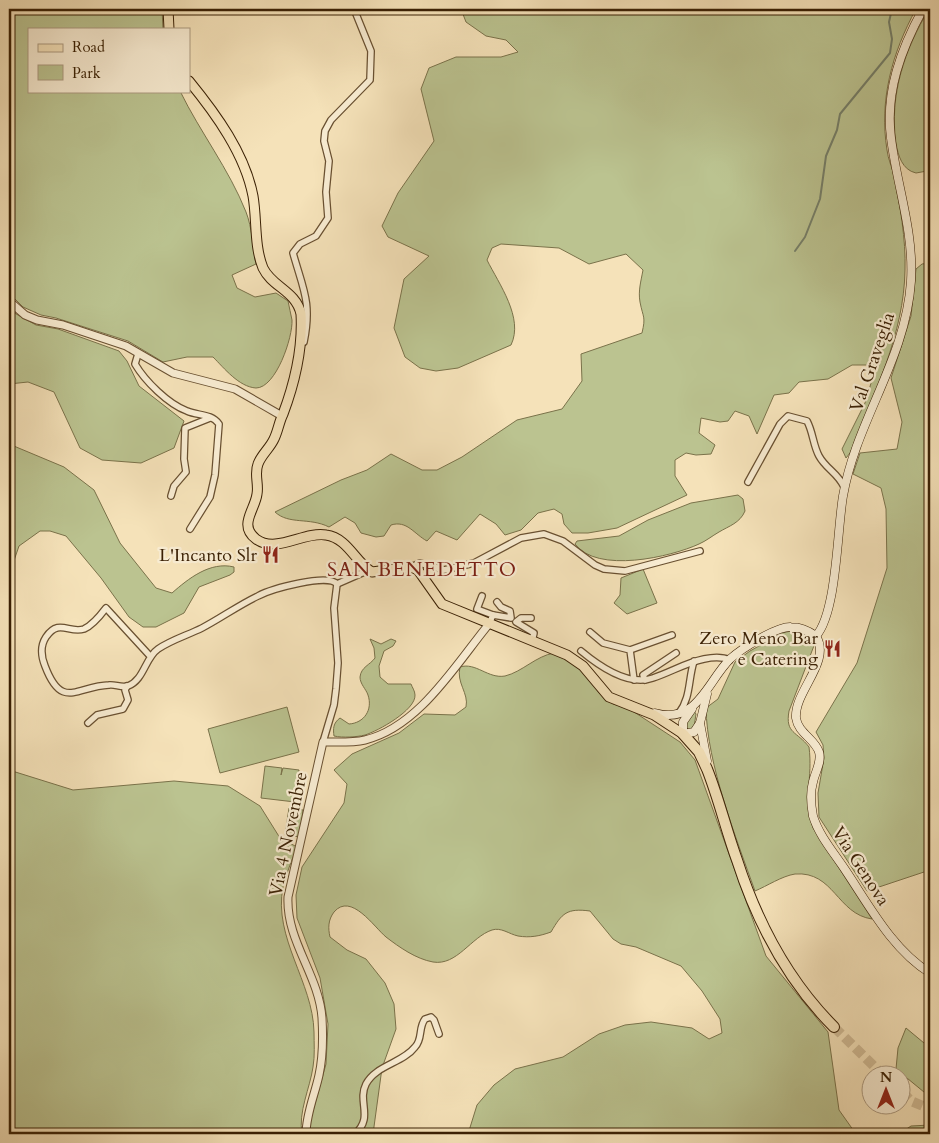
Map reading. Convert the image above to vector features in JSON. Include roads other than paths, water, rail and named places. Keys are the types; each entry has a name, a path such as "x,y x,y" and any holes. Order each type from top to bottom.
{"highway":[{"path":"683,734 698,752 712,780 743,878 767,934 796,982 834,1027"}],"main road":[{"path":"168,9 169,28"},
{"name":"Val Graveglia","path":"816,636 824,627 829,610 844,487 854,453 891,365 907,308 911,274 908,231 892,147 890,107 897,65 923,9"},
{"path":"190,82 233,144 245,170 252,195 263,266 272,279 292,295 299,306 301,320 299,353 291,393 273,442 258,463 257,495 247,523 251,534 258,540 270,544 312,535 331,536 342,542 369,570 379,572 411,567 420,571 425,576 442,604 491,619 532,641 574,658 585,668 609,697 666,722 683,734 694,732 700,723"},
{"path":"683,734 683,722 730,660 748,647 786,627 799,628 816,636"},
{"name":"Via Genova","path":"816,636 820,646 819,656 796,718 801,729 816,746 820,756 811,791 812,806 818,826 890,935 930,973"},
{"path":"710,688 703,706 700,723 701,738 712,780"},
{"path":"641,710 661,715 678,714 695,704"}],"street":[{"path":"299,353 304,341 307,308 306,289 293,253 300,244 316,236 328,218 326,192 329,161 324,141 326,131 331,120 370,80 371,51 354,9"},
{"path":"9,301 26,315 37,320 74,328 126,346 173,374 236,389 282,416"},
{"path":"138,354 135,364 141,374 174,404 186,411 212,418 219,424 220,433 215,476 210,497 190,529"},
{"path":"748,482 780,424 788,416 807,421 818,455 827,468 840,476 844,487"},
{"path":"171,496 174,486 186,472 184,459 185,428 199,421 212,418"},
{"path":"411,567 420,564 444,570 474,563 521,538 534,534 544,534 558,538 587,560 613,571 625,571 700,551"},
{"path":"425,576 434,567"},
{"path":"88,723 97,715 123,709 128,700 125,690 147,666 150,656 163,646 203,627 266,592 317,580 331,580 337,584 369,570"},
{"name":"Via 4 Novembre","path":"306,1134 307,1121 321,1063 322,1018 317,993 295,940 288,905 289,888 323,742 333,712 338,663 334,608 337,584"},
{"path":"482,596 476,609 491,619 511,618 510,612 501,607 497,602"},
{"path":"128,686 109,685 83,692 61,691 52,683 43,662 41,652 46,637 58,628 85,628 106,608 150,656"},
{"path":"532,618 520,618 516,622 534,633 532,641"},
{"path":"323,742 366,739 405,722 423,705 491,619"},
{"path":"590,632 603,643 630,650 672,635"},
{"path":"630,650 634,680"},
{"path":"581,651 600,666 634,680 645,680 694,661 714,657 730,660"},
{"path":"645,680 643,675 676,653"},
{"path":"678,714 687,701 690,674 694,661"},
{"path":"355,1134 366,1115 364,1093 369,1080 415,1048 420,1040 421,1025 425,1019 431,1017 434,1020 439,1034"}],"waterway":[{"path":"795,251 805,237 820,199 826,156 837,130 840,114 890,53 892,39 889,22 892,9"}],"tunnel":[{"path":"834,1027 874,1066"},
{"path":"912,1101 930,1109"}],"place":[{"name":"L'Incanto Slr","path":"271,555"},
{"name":"Zero Meno Bar e Catering","path":"832,648"}],"district":[{"name":"SAN BENEDETTO","path":"422,569"}]}
